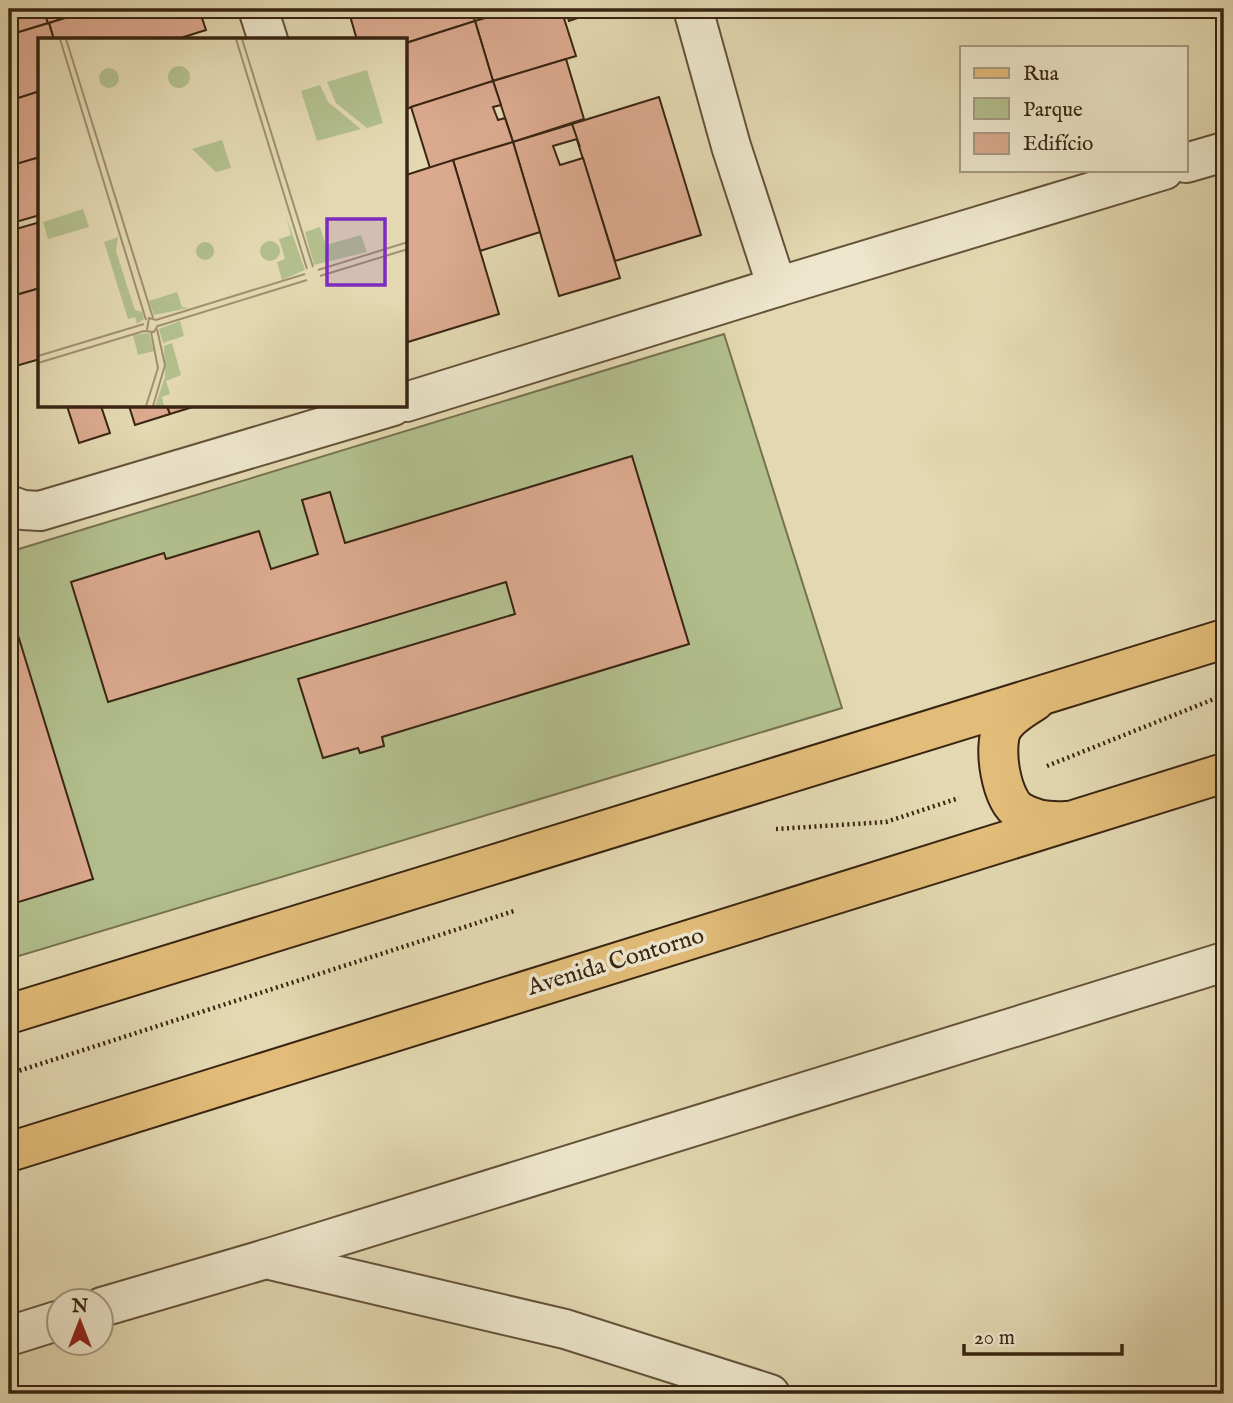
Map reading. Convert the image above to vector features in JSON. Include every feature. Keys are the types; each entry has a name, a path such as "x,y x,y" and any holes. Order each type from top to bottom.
{"main road":[{"path":"9,1014 1224,639"},
{"path":"1042,695 1003,727 998,742 998,762 1009,800 1017,810 1037,819 1069,821"},
{"name":"Avenida Contorno","path":"9,1152 1224,773"}],"street":[{"path":"258,9 267,38"},
{"path":"693,9 731,146 777,287"},
{"path":"1188,162 1224,152"},
{"path":"408,401 1157,172"},
{"path":"9,505 23,510 40,511 385,408"},
{"path":"116,1303 266,1259 1224,962"},
{"path":"266,1259 565,1329 770,1394"},
{"path":"9,1336 46,1324"}],"path":[{"path":"768,829 886,822 1004,783 1224,695"},
{"path":"9,1074 515,911"}],"green space":[{"path":"724,334 842,708 9,959 9,552"}],"building":[{"path":"9,9 43,9 48,23 16,33"},
{"path":"43,9 94,9 48,23"},
{"path":"94,9 199,9 206,30 180,38 53,38 49,23"},
{"path":"348,9 471,9 475,21 408,42 408,38 356,38"},
{"path":"516,9 561,9 576,56 493,81 475,21"},
{"path":"565,9 604,9 569,21"},
{"path":"475,21 493,81 408,108 408,42"},
{"path":"49,23 53,38 38,38 38,92 9,101 9,35"},
{"path":"566,59 584,119 513,142 493,81"},
{"path":"493,81 501,105 493,107 498,120 505,118 513,142 430,168 411,107"},
{"path":"38,92 38,158 17,164 14,152 9,154 9,101"},
{"path":"659,97 701,235 615,261 572,124"},
{"path":"572,124 580,147 577,139 553,146 560,165 583,158 620,278 559,296 513,142"},
{"path":"513,142 540,232 480,251 453,160"},
{"path":"38,158 38,216 9,224 9,166"},
{"path":"453,160 499,314 408,342 408,174"},
{"path":"38,223 38,289 9,297 9,231"},
{"path":"38,289 38,360 9,368 9,297"},
{"path":"68,408 102,408 110,433 79,443"},
{"path":"130,408 168,408 170,414 135,425"},
{"path":"168,408 190,408 170,414"},
{"path":"632,456 689,644 382,737 384,746 360,753 358,748 323,758 298,679 515,614 506,582 108,702 71,582 164,553 166,559 259,531 271,569 318,554 302,500 330,492 345,543"},
{"path":"9,606 93,879 9,905"}]}
